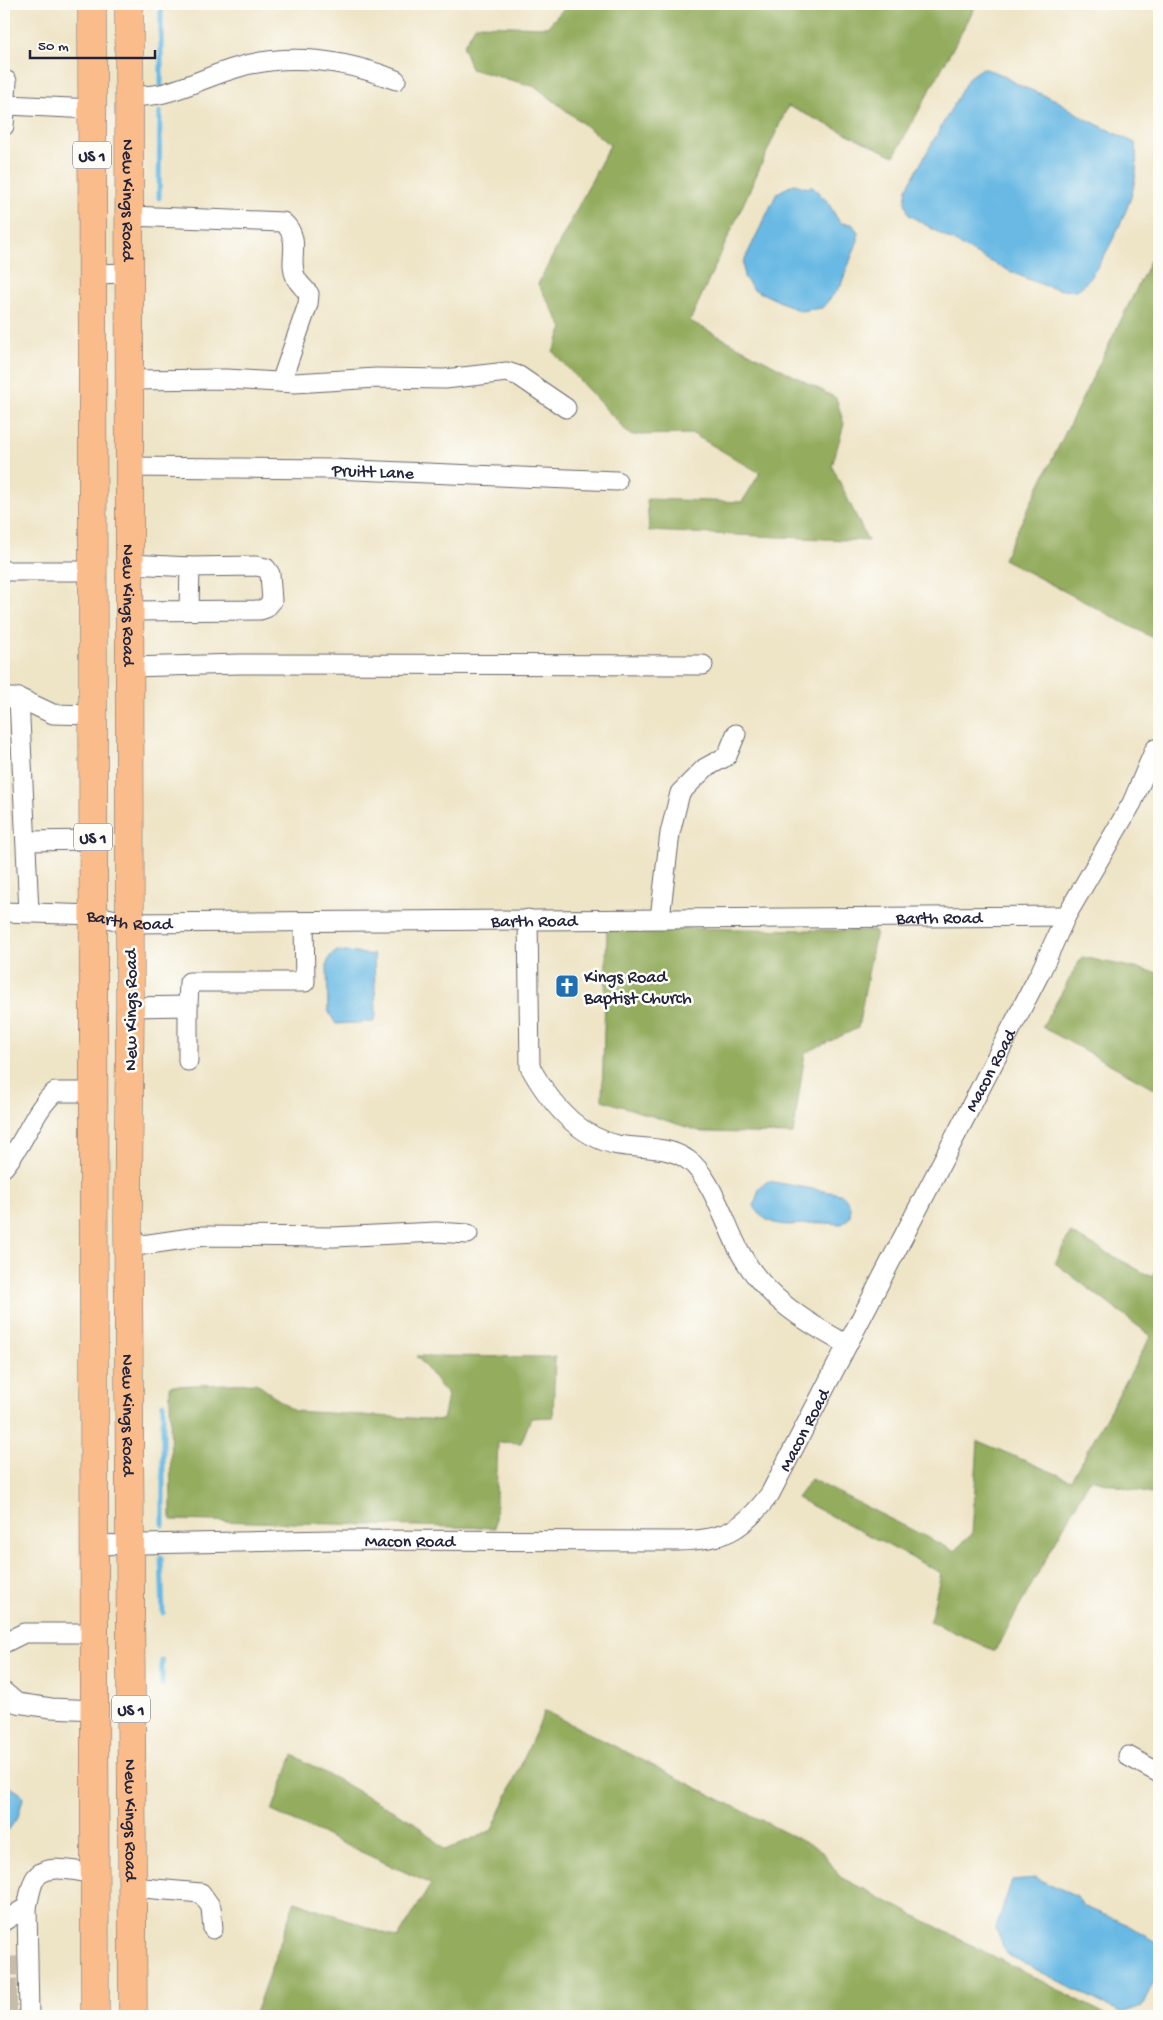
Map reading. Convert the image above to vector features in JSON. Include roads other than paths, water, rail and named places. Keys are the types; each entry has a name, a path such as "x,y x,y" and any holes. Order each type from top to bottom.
{"highway":[{"name":"New Kings Road","path":"92,4 95,2016"},
{"name":"New Kings Road","path":"129,4 129,467 131,564 129,1248 133,2016"},
{"path":"95,1674 113,1772 115,1848 118,1860 132,1880"},
{"path":"95,1874 106,1880 113,1892 113,2016"}],"street":[{"path":"130,97 161,94 241,66 274,61 310,60 337,62 369,70 396,80"},
{"path":"4,80 7,81 7,105 4,126"},
{"path":"7,105 92,109"},
{"path":"130,216 283,222 289,227 293,235 295,276 309,294 308,304 280,382"},
{"path":"92,274 130,273"},
{"path":"130,380 226,379 295,384 376,378 445,379 507,372 519,376 566,408"},
{"name":"Pruitt Lane","path":"129,467 332,469 616,481"},
{"path":"130,611 260,610 266,608 272,600 270,574 266,568 256,566 190,567 131,564"},
{"path":"189,610 190,567"},
{"path":"4,571 93,571"},
{"path":"130,667 240,664 702,665"},
{"path":"29,912 26,842 11,698 53,714 93,715"},
{"path":"660,918 670,833 680,793 705,768 727,756 736,734"},
{"name":"Macon Road","path":"94,1545 332,1540 678,1541 722,1537 737,1530 756,1513 770,1494 846,1344 1041,971 1066,916 1132,803 1155,749"},
{"path":"26,842 93,840"},
{"name":"Barth Road","path":"4,912 93,915 130,923 1066,916"},
{"path":"528,919 530,1068 553,1102 570,1121 597,1138 618,1145 649,1147 672,1152 688,1160 701,1172 742,1256 759,1280 780,1301 808,1323 846,1344"},
{"path":"188,1062 189,982 305,982 304,922"},
{"path":"130,1007 188,1006"},
{"path":"4,1167 23,1142 43,1102 55,1092 94,1092"},
{"path":"129,1248 204,1236 334,1237 436,1232 468,1234"},
{"path":"4,1643 24,1633 94,1633"},
{"path":"4,1692 17,1703 51,1708 95,1710"},
{"path":"1128,1756 1159,1773"},
{"path":"25,2010 22,1966 27,1907 33,1881 40,1873 52,1868 95,1874"},
{"path":"132,1880 201,1893 211,1907 213,1930"},
{"path":"4,1921 27,1907"}],"water":[{"path":"982,68 998,73 1021,86 1056,100 1084,118 1135,143 1135,180 1129,203 1104,257 1080,288 1067,290 1047,286 1022,277 968,250 909,215 905,202 907,188 969,77"},
{"path":"794,184 809,188 811,185 827,201 840,223 852,224 858,232 858,240 840,287 822,308 800,311 753,289 744,277 743,263 777,193"},
{"path":"337,951 374,955 376,1015 373,1022 336,1024 328,1011 327,964 330,956"},
{"path":"768,1181 841,1194 849,1205 849,1217 842,1224 789,1225 766,1219 759,1214 754,1206 759,1188"},
{"path":"4,1783 20,1793 23,1798 18,1817 4,1836"},
{"path":"1036,1878 1077,1896 1083,1906 1126,1924 1159,1944 1159,1971 1142,2006 1121,2013 1006,1954 996,1928 1012,1880"}],"waterway":[{"path":"161,4 161,85"},
{"path":"159,198 160,112"},
{"path":"163,1404 163,1525"},
{"path":"161,1557 163,1613"},
{"path":"162,1661 162,1684"}],"tunnel":[{"path":"4,1966 17,1966"},
{"path":"4,1988 17,1988"},
{"path":"4,2007 17,2007"}],"place":[{"name":"Kings Road Baptist Church","path":"567,986"}]}
